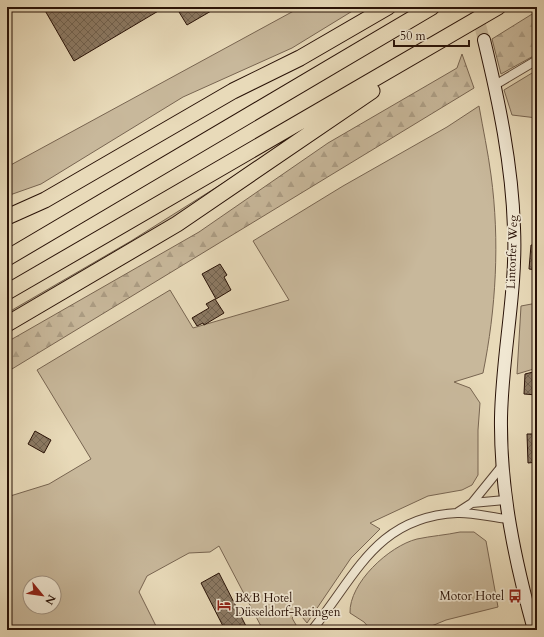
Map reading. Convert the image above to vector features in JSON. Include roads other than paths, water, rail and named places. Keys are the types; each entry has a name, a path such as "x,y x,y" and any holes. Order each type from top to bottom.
{"highway":[{"path":"7,217 45,200 234,91 300,58 388,7"},
{"path":"7,258 432,7"},
{"path":"7,292 498,7"},
{"path":"7,324 177,224 476,20"},
{"path":"7,226 22,218 45,200"}],"main road":[{"name":"Lintorfer Weg","path":"484,40 507,143 514,229 513,275 503,378 501,418 502,466 508,519 522,586 534,630"}],"street":[{"path":"495,86 537,60"},
{"path":"458,512 472,503 502,466"},
{"path":"472,503 505,500"},
{"path":"312,630 360,563 381,542 401,528 422,518 458,512 508,519"}],"tunnel":[{"path":"475,7 484,40"}],"place":[{"name":"Motor Hotel","path":"515,596"},
{"name":"B&B Hotel Düsseldorf-Ratingen","path":"224,605"}]}
